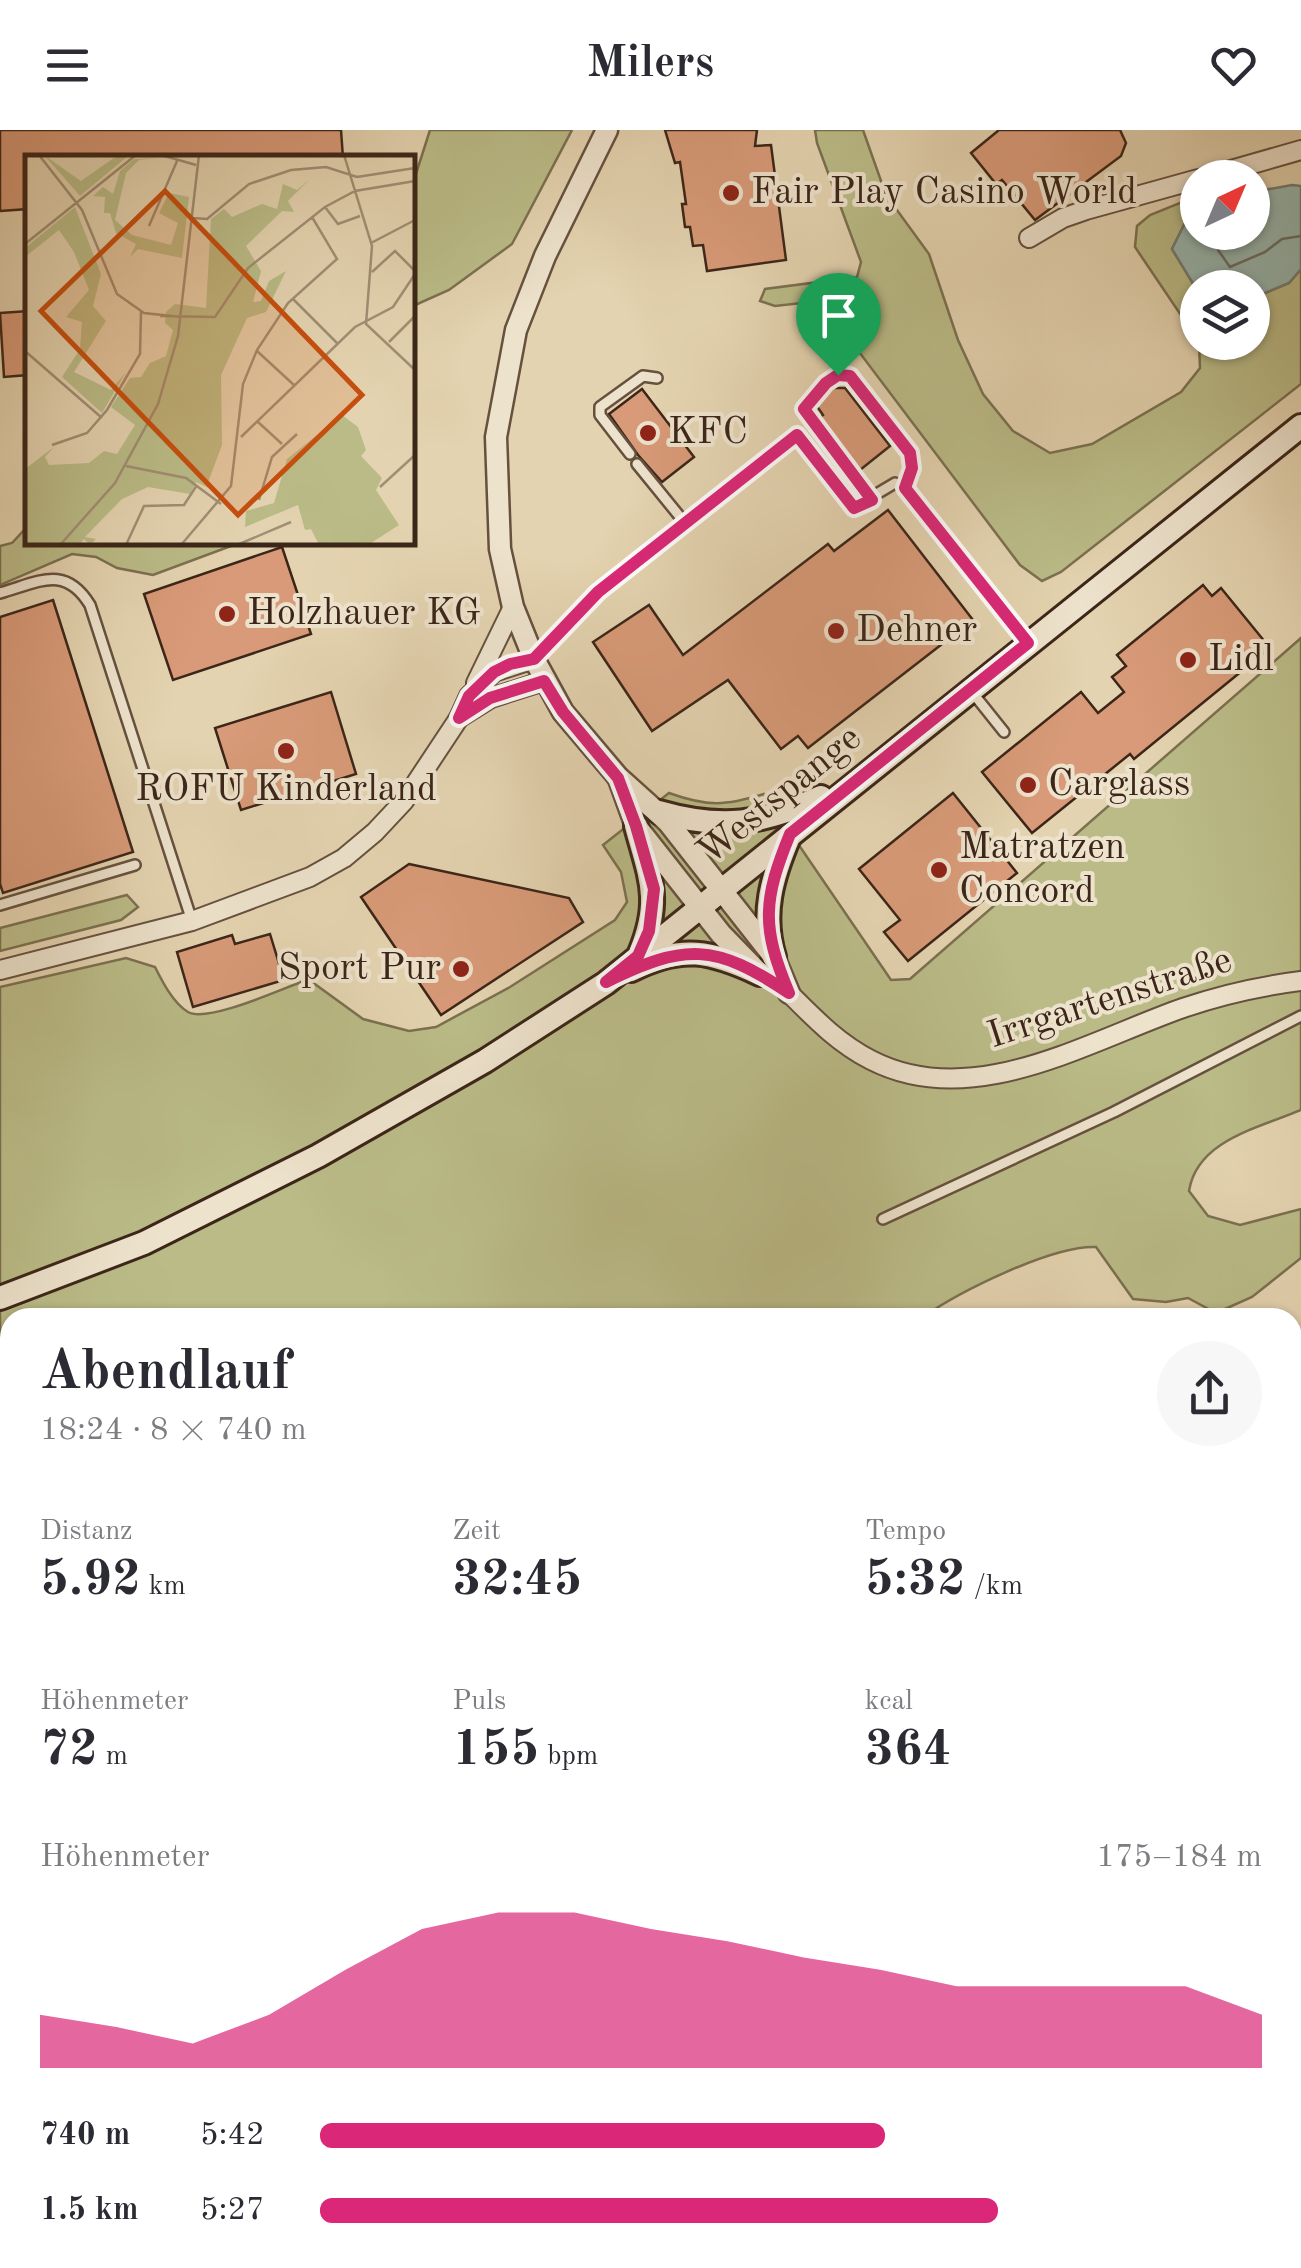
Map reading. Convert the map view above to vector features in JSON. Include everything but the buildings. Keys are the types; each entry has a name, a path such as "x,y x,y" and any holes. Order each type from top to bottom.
{"main road":[{"name":"Westspange","path":"0,1298 144,1243 318,1156 485,1062 606,982 1301,426"},
{"path":"659,812 718,824 749,822 790,811 852,784"},
{"path":"636,826 654,889 649,931 638,956"},
{"path":"606,982 646,962 698,953 767,965 771,880 790,834"}],"street":[{"path":"607,130 546,256 516,330 496,437 495,487 500,548 512,607 544,681 563,712 618,778"},
{"path":"1265,160 1301,150"},
{"path":"1029,238 1063,218 1180,184"},
{"path":"0,970 192,921 310,877 344,858 376,832 404,801 459,718 512,607"},
{"path":"469,696 494,672 534,659"},
{"path":"459,718 490,698 544,681"},
{"name":"Irrgartenstraße","path":"618,778 659,812 720,889 789,993 837,1040 874,1062 911,1075 960,1080 1010,1072 1222,996 1301,981"},
{"name":"Irrgartenstraße","path":"618,778 636,826 700,906 767,965"}],"lane":[{"path":"872,500 804,409 838,375 850,376 910,453 912,468 905,488"},
{"path":"630,454 600,415 600,407 643,376 656,378"},
{"path":"534,659 598,592 797,435 854,508 895,483 905,488 1028,643"},
{"path":"637,464 685,522"},
{"path":"0,593 65,578 80,589 90,605 192,921"},
{"path":"970,690 1004,732"},
{"path":"0,905 136,865"},
{"path":"883,1219 1114,1112 1301,1016"}],"green space":[{"path":"430,130 572,130 512,244 449,290 415,305 415,177"},
{"path":"815,130 863,130 886,195 929,254 958,340 983,394 1013,431 1050,453 1092,444 1181,392 1200,368 1200,360 1270,360 1270,291 1289,283 1301,269 1301,384 1061,572 1042,581 1020,565 850,340 853,309 847,298 775,306 760,301 765,289 857,277 861,262"},
{"path":"1180,203 1180,233 1172,249 1185,270 1180,270 1180,314 1135,247 1137,226 1150,215"},
{"path":"25,529 25,545 234,545 153,575 117,568 96,557 72,554 0,585 0,546 12,543"},
{"path":"1301,638 1301,1110 1249,1130 1217,1148 1194,1174 1189,1191 1208,1216 1240,1225 1301,1209 1301,1258 1252,1297 1227,1308 1207,1308 1188,1298 1166,1302 1133,1299 1096,1247 1077,1248 1031,1262 938,1308 0,1308 0,987 126,958 155,967 173,997 188,1012 227,1009 304,981 312,982 363,1019 409,1031 436,1027 510,987 615,920 627,902 621,872 603,845 669,793 716,803 764,794 891,980 910,979"},
{"path":"127,895 138,907 121,920 0,951 0,928"}],"water":[{"path":"1301,186 1301,269 1289,283 1270,291 1270,270 1185,270 1172,249 1180,233 1180,250 1270,250 1270,189"}],"place":[{"name":"Fair Play Casino World","path":"731,193"},
{"name":"KFC","path":"648,433"},
{"name":"Holzhauer KG","path":"227,614"},
{"name":"Dehner","path":"836,631"},
{"name":"Lidl","path":"1188,660"},
{"name":"ROFU Kinderland","path":"286,751"},
{"name":"Carglass","path":"1028,785"},
{"name":"Matratzen Concord","path":"939,870"},
{"name":"Sport Pur","path":"461,969"}],"route":[{"path":"838,375 850,376 910,453 912,468 905,488 1028,643 790,834 771,880 768,918 771,947 789,993 720,955 698,953 646,962 606,982 638,956 649,931 654,889 618,778 563,712 544,681 490,698 459,718 469,696 494,672 534,659 598,592 797,435 854,508 872,500 804,409 838,375"}]}
